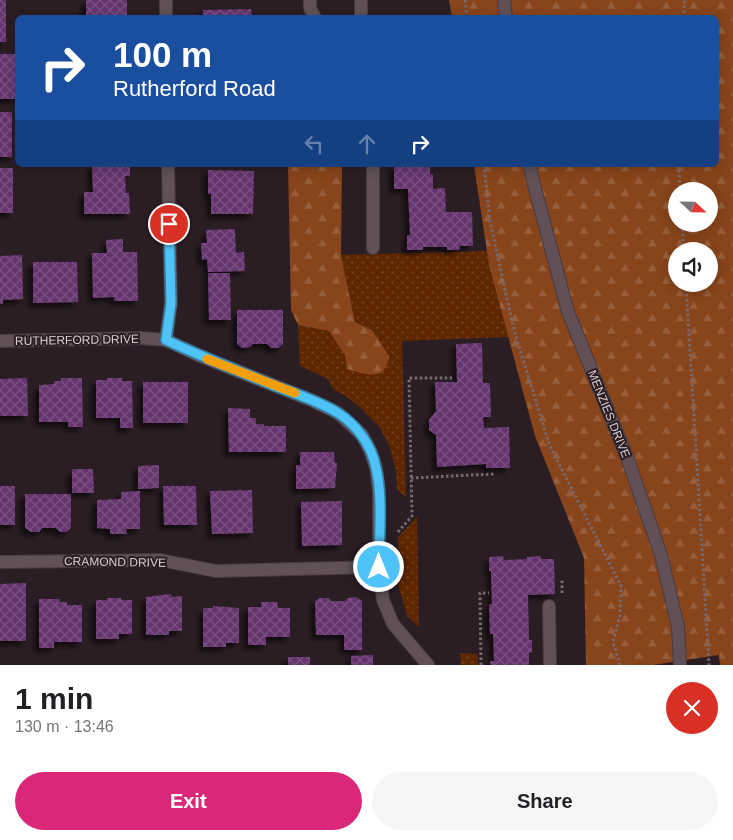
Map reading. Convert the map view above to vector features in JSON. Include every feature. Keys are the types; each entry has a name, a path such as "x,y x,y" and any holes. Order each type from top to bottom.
{"street":[{"path":"166,0 166,15"},
{"path":"310,0 313,15"},
{"path":"361,0 361,15"},
{"path":"504,0 506,15"},
{"path":"166,340 171,303 168,167"},
{"path":"373,167 373,248"},
{"name":"MENZIES DRIVE","path":"530,167 568,312 627,457 661,555 678,627 680,665"},
{"name":"RUTHERFORD DRIVE","path":"0,341 141,338 166,340 338,413 362,435 370,450 376,468 379,492 379,567 383,600 393,624 428,665"},
{"name":"CRAMOND DRIVE","path":"0,562 160,560 216,571 379,567"},
{"path":"549,606 550,665"}],"path":[{"path":"465,0 467,15"},
{"path":"683,15 685,0"},
{"path":"484,167 490,220 514,330 549,444 621,586 620,615 614,642 620,665"},
{"path":"679,167 680,182"},
{"path":"686,292 709,665"},
{"path":"379,537 395,536 412,516 409,378 452,378"},
{"path":"411,478 448,478 494,474"},
{"path":"481,665 480,594 489,594"}],"shaded area":[{"path":"487,251 489,265 509,337 402,341 406,498 397,489 396,471 390,447 380,428 362,409 333,389 328,379 300,366 298,325 329,331 345,355 372,330 355,322 341,255"},
{"path":"417,517 419,627 407,616 398,584 398,537"},
{"path":"460,653 477,654 478,665 461,665"}],"green space":[{"path":"449,0 733,0 733,665 720,665 719,655 653,665 586,665 584,558 535,436 489,265 474,167 719,167 719,15 452,15"},
{"path":"288,167 342,167 341,255 355,322 372,330 389,356 384,370 379,373 367,374 347,369 345,355 329,331 298,325 291,310"}],"building":[{"path":"0,0 6,0 6,42 0,42"},
{"path":"86,0 127,0 127,15 86,15"},
{"path":"251,9 252,15 203,15 203,10"},
{"path":"0,54 15,54 15,99 0,99"},
{"path":"0,112 12,112 12,157 0,157"},
{"path":"92,167 130,167 130,176 125,176 126,193 129,193 130,214 84,214 84,192 93,192"},
{"path":"394,167 430,167 430,174 433,174 433,189 445,188 446,212 472,212 473,246 460,246 459,250 447,250 447,247 423,247 423,250 407,250 407,235 410,235 408,189 394,189"},
{"path":"0,168 13,168 13,213 0,213"},
{"path":"208,170 254,171 253,214 211,214 211,194 208,194"},
{"path":"235,229 236,253 244,252 245,271 208,272 207,259 202,260 201,243 207,243 206,230"},
{"path":"123,239 123,252 137,252 138,301 114,301 114,297 93,298 92,253 107,253 106,240"},
{"path":"22,255 23,299 3,300 3,304 0,304 0,256"},
{"path":"33,262 77,262 78,302 33,303"},
{"path":"208,273 230,273 231,320 209,320"},
{"path":"237,310 283,310 283,344 278,348 271,348 267,344 253,344 250,347 242,348 237,344"},
{"path":"482,343 483,383 490,383 491,417 483,417 484,428 509,427 510,468 486,468 486,464 437,467 436,435 429,430 429,420 436,411 435,382 457,382 456,344"},
{"path":"27,378 28,416 0,416 0,379"},
{"path":"61,378 82,378 83,427 68,427 68,422 39,422 39,385 54,384 54,381 61,381"},
{"path":"107,378 122,378 122,381 132,381 133,428 120,428 120,418 96,418 96,380 107,380"},
{"path":"143,382 188,382 188,423 143,423"},
{"path":"228,408 250,409 250,418 256,418 256,424 286,426 286,452 229,452"},
{"path":"300,452 334,452 335,463 337,463 335,488 296,489 296,465 300,465"},
{"path":"159,465 159,488 138,489 138,466"},
{"path":"72,469 93,469 94,493 72,493"},
{"path":"0,486 15,486 15,525 0,525"},
{"path":"163,486 196,486 197,525 164,525"},
{"path":"252,490 253,533 212,534 210,491"},
{"path":"140,491 140,529 126,529 127,534 110,534 110,529 97,528 97,500 121,499 121,492"},
{"path":"25,494 71,494 71,528 67,532 60,532 56,528 42,528 39,532 31,532 25,528"},
{"path":"342,501 342,545 302,546 301,502"},
{"path":"503,556 504,560 541,556 541,559 554,559 555,594 528,595 529,640 532,640 529,665 490,665 490,661 494,661 493,634 490,634 489,604 492,604 489,557"},
{"path":"26,583 26,641 0,641 0,584"},
{"path":"171,594 171,597 182,596 182,631 169,631 169,635 146,635 146,597"},
{"path":"356,597 362,601 362,650 344,650 344,635 316,635 315,601 320,598 328,598 331,601 345,601 348,598"},
{"path":"107,598 132,600 132,634 119,634 119,639 96,639 96,600 107,600"},
{"path":"39,599 59,599 60,602 67,602 67,605 82,605 82,642 54,642 54,648 39,648"},
{"path":"261,602 277,602 278,608 290,608 290,637 266,637 266,645 248,645 248,607 261,607"},
{"path":"213,606 239,608 239,643 226,643 226,647 203,647 203,608 213,608"},
{"path":"373,655 373,665 351,665 351,656"},
{"path":"288,657 310,657 310,665 288,665"}],"slow traffic":[{"path":"207,359 295,393"}],"route":[{"path":"169,224 171,303 166,340 338,413 362,435 370,450 376,468 379,492 379,567"}]}
